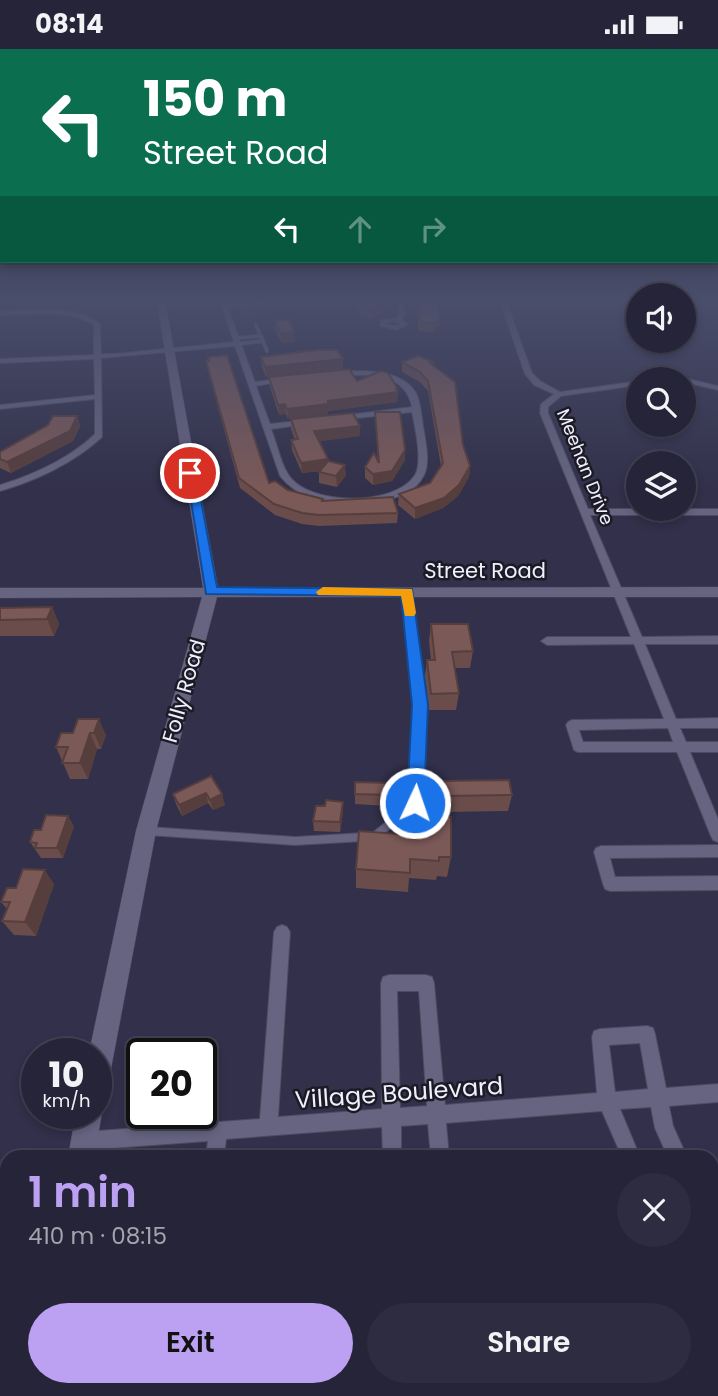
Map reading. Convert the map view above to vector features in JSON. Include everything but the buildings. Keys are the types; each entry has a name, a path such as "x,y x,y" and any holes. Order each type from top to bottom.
{"street":[{"path":"0,488 22,481 94,441 99,435 97,364"},
{"name":"Folly Road","path":"104,1038 146,831 211,591 170,364"},
{"path":"245,364 284,476 290,485 321,498 369,500 400,492 420,474 422,467 410,389 395,379 368,373 335,375"},
{"path":"525,364 529,374 537,383 559,394"},
{"path":"252,384 293,380"},
{"path":"696,383 718,388"},
{"name":"Meehan Drive","path":"619,593 544,413 544,406 559,394 626,385"},
{"path":"0,407 97,397"},
{"path":"334,419 415,409"},
{"path":"266,427 320,421"},
{"path":"585,512 718,512"},
{"name":"Street Road","path":"0,593 718,592"},
{"path":"619,593 718,836"},
{"path":"547,641 718,640"},
{"path":"718,723 572,725 578,747 718,747"},
{"path":"718,851 601,852 610,884 718,883"},
{"path":"268,1127 282,932"},
{"path":"392,1150 388,982 426,982 439,1150"},
{"path":"628,1150 607,1101 600,1037 647,1034 664,1128 675,1150"},
{"name":"Village Boulevard","path":"82,1149 218,1131 718,1093"},
{"path":"82,1149 86,1129"},
{"path":"216,1150 218,1131"}],"lane":[{"path":"146,831 295,841 378,836 415,803 420,705 407,592"}],"slow traffic":[{"path":"323,592 407,592 409,613"}],"route":[{"path":"190,473 211,591 407,592 420,705 415,803"}]}
